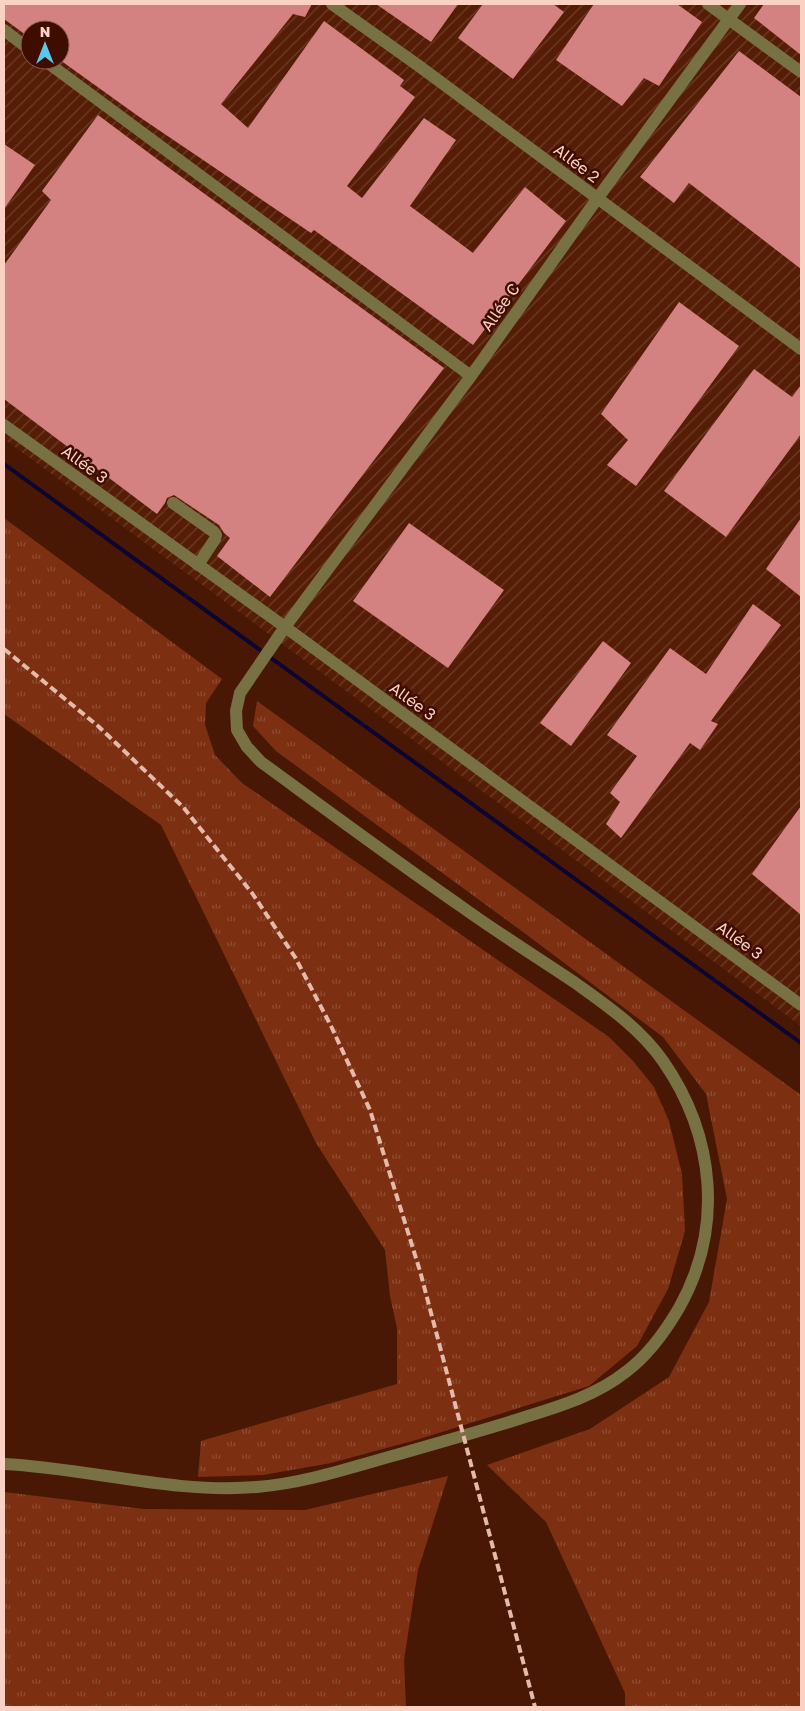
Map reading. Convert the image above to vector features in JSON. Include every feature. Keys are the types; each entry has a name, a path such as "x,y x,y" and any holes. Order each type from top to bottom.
{"street":[{"name":"Allée 2","path":"332,4 419,66 801,349"},
{"path":"708,4 801,72"},
{"name":"Allée C","path":"4,1464 204,1487 256,1487 307,1479 498,1426 570,1403 598,1390 628,1371 654,1345 673,1319 690,1288 702,1254 708,1214 707,1172 698,1130 684,1095 663,1061 644,1038 602,1002 462,907 261,762 247,746 237,730 236,711 240,693 282,631 471,376 597,199 740,4"},
{"path":"4,30 20,42"},
{"path":"58,70 471,376"},
{"name":"Allée 3","path":"4,425 198,565 282,631 801,1005"},
{"path":"173,503 216,535 198,565"}],"shaded area":[{"path":"4,4 801,4 801,1026 4,439"}],"green space":[{"path":"4,518 222,679 206,703 205,725 215,755 242,783 609,1037 633,1061 654,1087 669,1121 682,1174 685,1231 668,1289 637,1346 589,1386 416,1440 331,1463 263,1475 198,1477 201,1441 397,1384 397,1328 390,1296 385,1250 316,1143 161,825 4,714"},
{"path":"257,701 801,1095 801,1707 625,1707 625,1693 546,1522 487,1465 590,1429 669,1377 709,1302 727,1199 706,1094 663,1037 276,751 253,726"},
{"path":"448,1476 418,1570 404,1660 406,1707 4,1707 4,1492 144,1509 305,1510"}],"building":[{"path":"4,4 312,4 305,17 293,14 221,104 248,128 324,21 404,80 400,86 415,97 347,186 362,198 424,118 456,140 410,206 473,253 525,187 566,221 473,345 314,230 311,233 138,116 70,67 70,20 20,20 20,31 4,19"},
{"path":"376,4 458,4 431,42"},
{"path":"483,4 553,4 564,12 513,79 458,38"},
{"path":"594,4 677,4 702,22 659,86 644,78 622,106 556,60"},
{"path":"764,4 801,4 801,55 754,18"},
{"path":"739,51 801,97 801,269 689,183 674,203 640,177"},
{"path":"98,115 444,368 270,597 217,556 230,538 219,525 174,495 167,498 157,514 4,399 4,265 51,200 42,191"},
{"path":"4,144 35,165 4,209"},
{"path":"679,302 739,346 636,486 607,465 628,440 601,414"},
{"path":"754,369 792,397 801,385 801,434 726,537 664,491"},
{"path":"801,518 801,597 766,569"},
{"path":"409,523 504,590 448,668 353,601"},
{"path":"753,604 781,625 711,721 718,724 700,750 690,743 621,838 606,824 620,802 610,793 637,756 607,735 670,648 706,674"},
{"path":"603,641 631,663 571,746 540,723"},
{"path":"801,806 801,915 752,874"}],"waterway":[{"path":"4,464 801,1043"}],"railway":[{"path":"4,649 98,726 183,807 252,893 295,957 331,1026 370,1110 420,1271 535,1707"}]}
